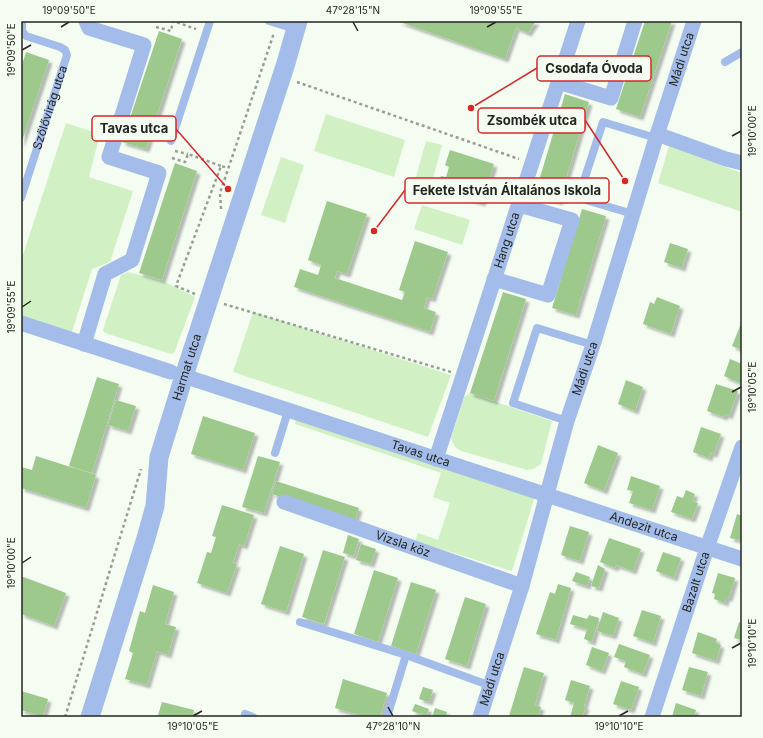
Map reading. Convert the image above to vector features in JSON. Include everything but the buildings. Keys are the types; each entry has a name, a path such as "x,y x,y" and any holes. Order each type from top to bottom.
{"street":[{"path":"84,344 105,274 132,260 159,173 109,157 144,45 89,28 86,21"},
{"name":"Hang utca","path":"436,459 578,21"},
{"path":"558,82 611,98 635,21"},
{"name":"Mádi utca","path":"480,717 522,586 567,421 593,345 694,21"},
{"name":"Harmat utca","path":"90,717 155,506 159,457 177,374 286,63 291,25"},
{"path":"657,136 742,163"},
{"path":"494,279 548,295 572,220 519,204"},
{"name":"Tavas utca","path":"21,323 546,496"},
{"name":"Bazalt utca","path":"652,717 707,548 742,447"},
{"name":"Andezit utca","path":"546,496 742,559"},
{"name":"Vizsla köz","path":"284,502 522,586"}],"lane":[{"name":"Szőlővirág utca","path":"21,198 67,55 65,50 60,47 26,36 22,31 22,21"},
{"path":"170,141 210,21"},
{"path":"269,21 291,25"},
{"path":"725,62 742,52"},
{"path":"633,214 579,198 603,122 657,136"},
{"path":"567,421 513,403 537,328 593,345"},
{"path":"275,453 288,411"},
{"path":"300,622 406,654 490,686"},
{"path":"387,717 406,654"}],"path":[{"path":"156,26 171,31 173,21 206,32"},
{"path":"222,215 220,193 274,32 291,25"},
{"path":"292,81 532,164"},
{"path":"172,158 185,162 188,154 228,168"},
{"path":"198,294 176,286 220,166"},
{"path":"219,303 463,376"},
{"path":"65,717 142,465"}],"green space":[{"path":"326,114 405,140 394,177 314,151"},
{"path":"66,123 100,134 89,177 133,191 110,262 92,269 70,338 21,323 21,261"},
{"path":"426,141 442,145 432,182 416,177"},
{"path":"669,146 742,173 742,212 658,183"},
{"path":"281,157 304,165 285,223 261,215"},
{"path":"422,205 470,220 462,245 414,229"},
{"path":"128,272 165,282 195,297 174,353 171,354 105,333 103,330 121,275"},
{"path":"253,312 451,375 428,437 233,372"},
{"path":"470,393 552,421 541,464 533,469 527,470 461,451 453,444 451,438 464,397"},
{"path":"297,417 535,496 512,571 415,541 418,533 438,540 450,503 433,497 441,473 295,424"}],"place":[{"name":"Csodafa Óvoda","path":"471,108"},
{"name":"Zsombék utca","path":"625,181"},
{"name":"Tavas utca","path":"228,189"},
{"name":"Fekete István Általános Iskola","path":"374,231"}]}
